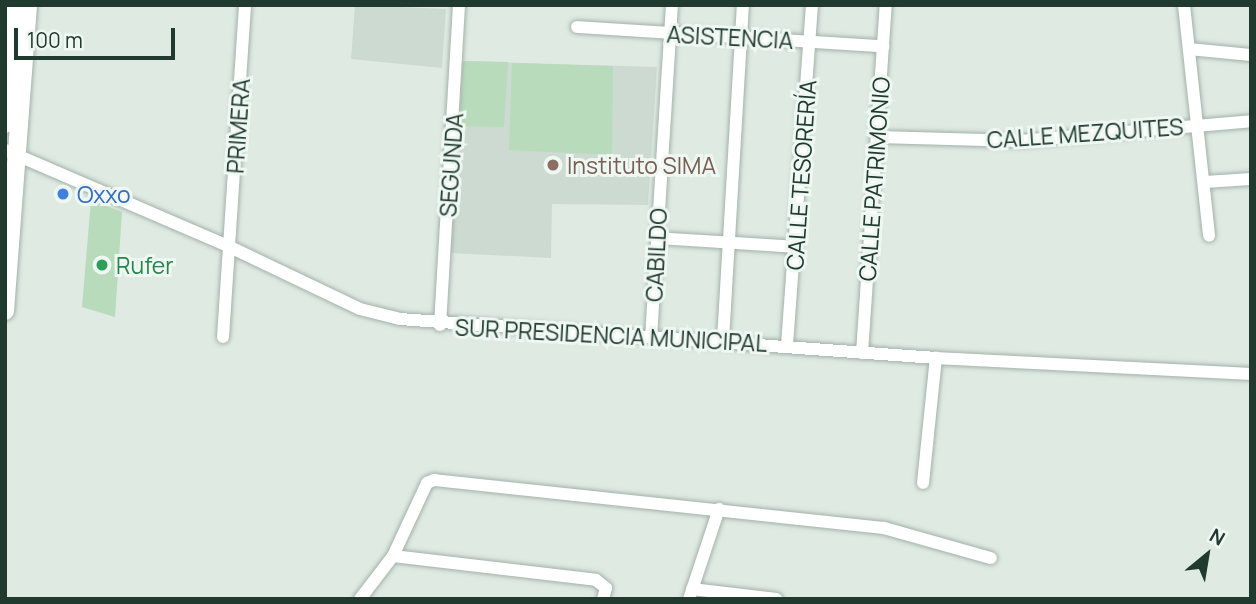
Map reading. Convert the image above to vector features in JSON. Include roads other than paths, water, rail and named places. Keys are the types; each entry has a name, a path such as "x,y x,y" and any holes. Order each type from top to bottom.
{"street":[{"path":"5,124 15,5"},
{"path":"5,311 11,153 28,5"},
{"name":"PRIMERA","path":"223,337 246,5"},
{"name":"SEGUNDA","path":"440,325 459,5"},
{"name":"CABILDO","path":"651,338 672,5"},
{"path":"723,340 743,5"},
{"name":"CALLE TESORERÍA","path":"787,345 812,5"},
{"name":"CALLE PATRIMONIO","path":"862,352 886,5"},
{"path":"1184,5 1209,236"},
{"name":"ASISTENCIA","path":"577,27 883,46"},
{"path":"1189,49 1251,55"},
{"name":"CALLE MEZQUITES","path":"878,137 1020,141 1251,121"},
{"name":"SUR PRESIDENCIA MUNICIPAL","path":"11,153 230,247 360,309 440,325 723,340 936,358 1251,374"},
{"path":"1205,182 1251,179"},
{"path":"657,238 796,247"},
{"path":"923,483 936,358"},
{"path":"360,599 393,556 429,481 902,530 991,558"},
{"path":"719,509 690,594 776,599"},
{"path":"393,556 604,584 603,599"}],"place":[{"name":"Instituto SIMA","path":"553,165"},
{"name":"Oxxo","path":"63,194"},
{"name":"Rufer","path":"102,265"}]}
